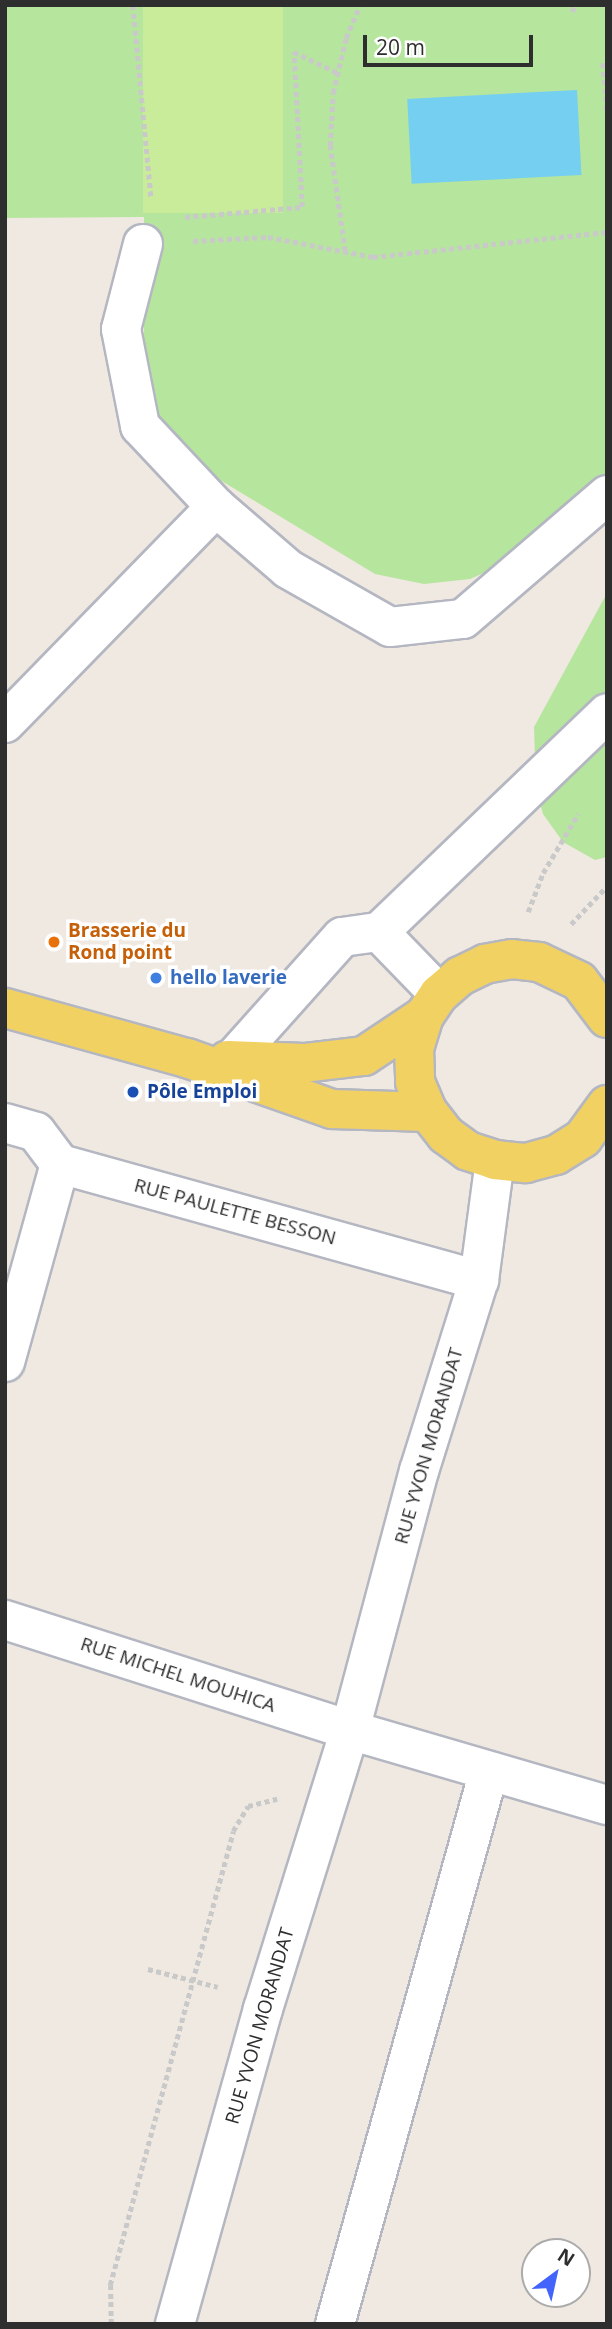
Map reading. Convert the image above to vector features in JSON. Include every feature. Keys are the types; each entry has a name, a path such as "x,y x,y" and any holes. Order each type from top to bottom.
{"main road":[{"path":"187,1058 304,1063 363,1056 432,1005 460,976 485,964 512,959 539,962 579,981 607,1018"},
{"path":"432,1005 414,1048 415,1071 428,1112 446,1135 468,1151 495,1160 526,1163 595,1146 607,1105"},
{"path":"5,1008 187,1058 332,1109 428,1112"}],"street":[{"path":"150,236 121,329 140,426 216,507 288,569 390,627 463,619 607,495"},
{"path":"5,723 216,507"},
{"path":"232,1060 342,937 379,932 607,713"},
{"path":"379,932 432,1005"},
{"path":"5,1123 36,1132 60,1164 5,1362"},
{"name":"RUE YVON MORANDAT","path":"175,2324 263,2010 350,1730 419,1471 479,1280 495,1160"},
{"name":"RUE PAULETTE BESSON","path":"60,1164 479,1280"},
{"name":"RUE MICHEL MOUHICA","path":"5,1620 350,1730"},
{"path":"350,1730 607,1805"},
{"path":"335,2324 489,1771"}],"path":[{"path":"133,5 150,236"},
{"path":"345,251 330,146 338,73 360,5"},
{"path":"572,12 575,5"},
{"path":"150,236 302,207 294,52 338,73"},
{"path":"603,63 607,113"},
{"path":"150,236 268,237 373,257 607,232"},
{"path":"512,959 543,873 583,807"},
{"path":"111,2324 110,2285 233,1831 248,1807 281,1798"},
{"path":"148,1969 194,1982"}],"green space":[{"path":"5,5 607,5 607,479 504,564 470,579 424,584 375,574 220,480 161,421 151,401 144,365 144,217 5,218"},
{"path":"143,5 283,5 283,213 143,213"},
{"path":"607,593 607,857 595,860 563,842 543,814 536,788 534,727"}],"water":[{"path":"577,90 581,175 412,184 407,99"}],"place":[{"name":"Brasserie du Rond point","path":"54,942"},
{"name":"hello laverie","path":"156,978"},
{"name":"Pôle Emploi","path":"133,1092"}]}
